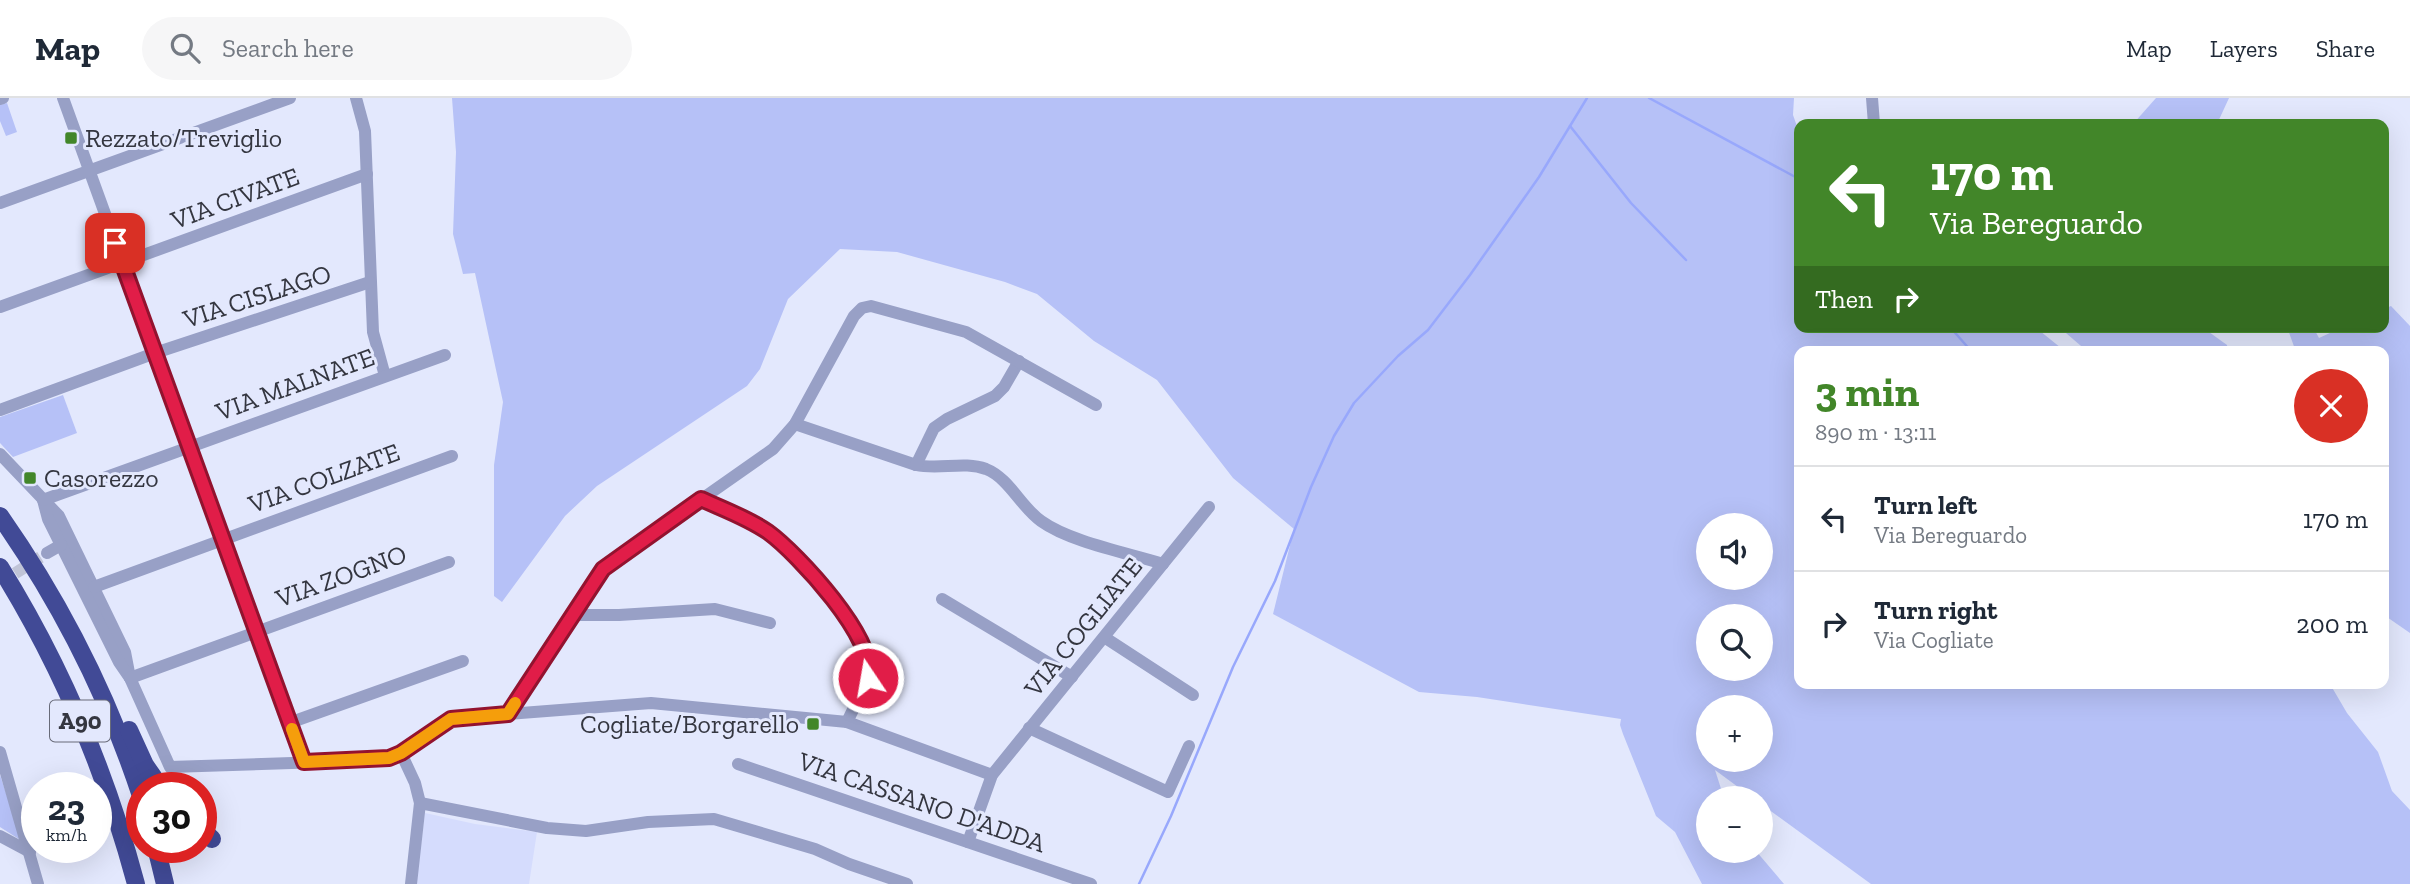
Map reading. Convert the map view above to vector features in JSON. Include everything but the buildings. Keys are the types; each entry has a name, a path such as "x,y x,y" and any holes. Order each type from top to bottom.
{"highway":[{"name":"A90","path":"0,516 29,558 75,637 111,717 132,772"},
{"name":"A90","path":"0,567 38,634 79,718 101,772 136,884"},
{"path":"75,637 103,673 141,759 150,772"},
{"path":"159,863 164,884"}],"street":[{"path":"62,98 304,762"},
{"path":"0,203 290,98"},
{"path":"356,98 364,122 373,332 385,376"},
{"path":"1872,98 1874,119"},
{"name":"VIA CIVATE","path":"0,307 367,174"},
{"name":"VIA CISLAGO","path":"0,410 155,354 370,282"},
{"path":"508,714 608,564 777,446 795,424 854,316 862,308 871,306 972,334 1096,405"},
{"name":"VIA MALNATE","path":"43,500 445,355"},
{"path":"916,466 934,428 995,396 1004,387 1019,361"},
{"path":"795,424 916,466 985,468 997,476 1026,508 1046,524 1074,536 1163,564"},
{"path":"0,454 59,516 125,652 130,678"},
{"name":"VIA COLZATE","path":"94,587 452,456"},
{"path":"701,499 768,532 842,608 870,667 866,683 847,722"},
{"path":"43,500 48,519 119,662 130,678 166,764 171,767 377,760 401,753 451,719 663,704 847,722 992,775"},
{"name":"VIA COGLIATE","path":"968,842 992,775 1209,507"},
{"path":"47,553 61,545"},
{"name":"VIA ZOGNO","path":"130,678 449,562"},
{"path":"942,599 1072,677"},
{"path":"572,615 715,609 771,623"},
{"path":"1104,637 1193,695"},
{"path":"289,723 463,661"},
{"path":"1029,728 1168,792 1189,746"},
{"path":"0,752 21,822"},
{"path":"401,753 415,783 420,803 411,884"},
{"name":"VIA CASSANO D'ADDA","path":"738,764 1091,884"},
{"path":"420,803 547,828 586,831 648,822 715,819 811,847 869,878 907,884"},
{"path":"0,836 21,847"},
{"path":"33,863 38,884"}],"shaded area":[{"path":"452,98 1794,98 1794,333 2042,333 2059,346 1794,346 1794,689 2333,689 2347,713 2378,752 2392,791 2410,810 2410,884 1871,884 1773,813 1773,786 1737,786 1718,772 1773,772 1773,695 1696,695 1696,772 1716,772 1720,786 1696,786 1696,863 1766,863 1784,884 1702,884 1675,832 1656,816 1623,734 1621,719 1477,697 1419,692 1273,614 1294,529 1233,478 1157,380 1094,341 1037,294 1005,282 897,252 840,249 788,299 760,369 747,386 597,486 565,516 502,602 494,596 494,465 503,402 475,273 463,274 453,234 456,152"},
{"path":"2156,98 2229,98 2219,119 2137,119"},
{"path":"7,103 17,132 6,136 0,121 0,105"},
{"path":"2389,307 2410,326 2410,633 2389,618 2389,346 2294,346 2289,333 2316,333 2319,338 2330,333 2389,333"},
{"path":"2066,333 2210,333 2227,346 2081,346"},
{"path":"63,395 77,433 13,457 0,443 0,417"},
{"path":"0,775 21,840 0,827"},
{"path":"425,813 475,824 537,832 529,884 416,884"}],"waterway":[{"path":"1139,884 1171,816 1233,667 1275,581 1334,436 1354,403 1398,356 1428,330 1470,275 1539,177 1587,98"},
{"path":"1649,98 1794,176"},
{"path":"1570,126 1631,203 1686,260"},
{"path":"1955,333 1967,346"}],"tunnel":[{"path":"0,583 47,553"}],"slow traffic":[{"path":"292,729 304,762 377,760 401,753 451,719 508,714 515,703"}],"place":[{"name":"Rezzato/Treviglio","path":"71,138"},
{"name":"Casorezzo","path":"30,478"},
{"name":"Cogliate/Borgarello","path":"813,724"}],"route":[{"path":"115,243 304,762 389,758 401,753 451,719 508,714 603,569 701,499 768,532 789,551 845,612 866,655 870,667 868,678"}]}
